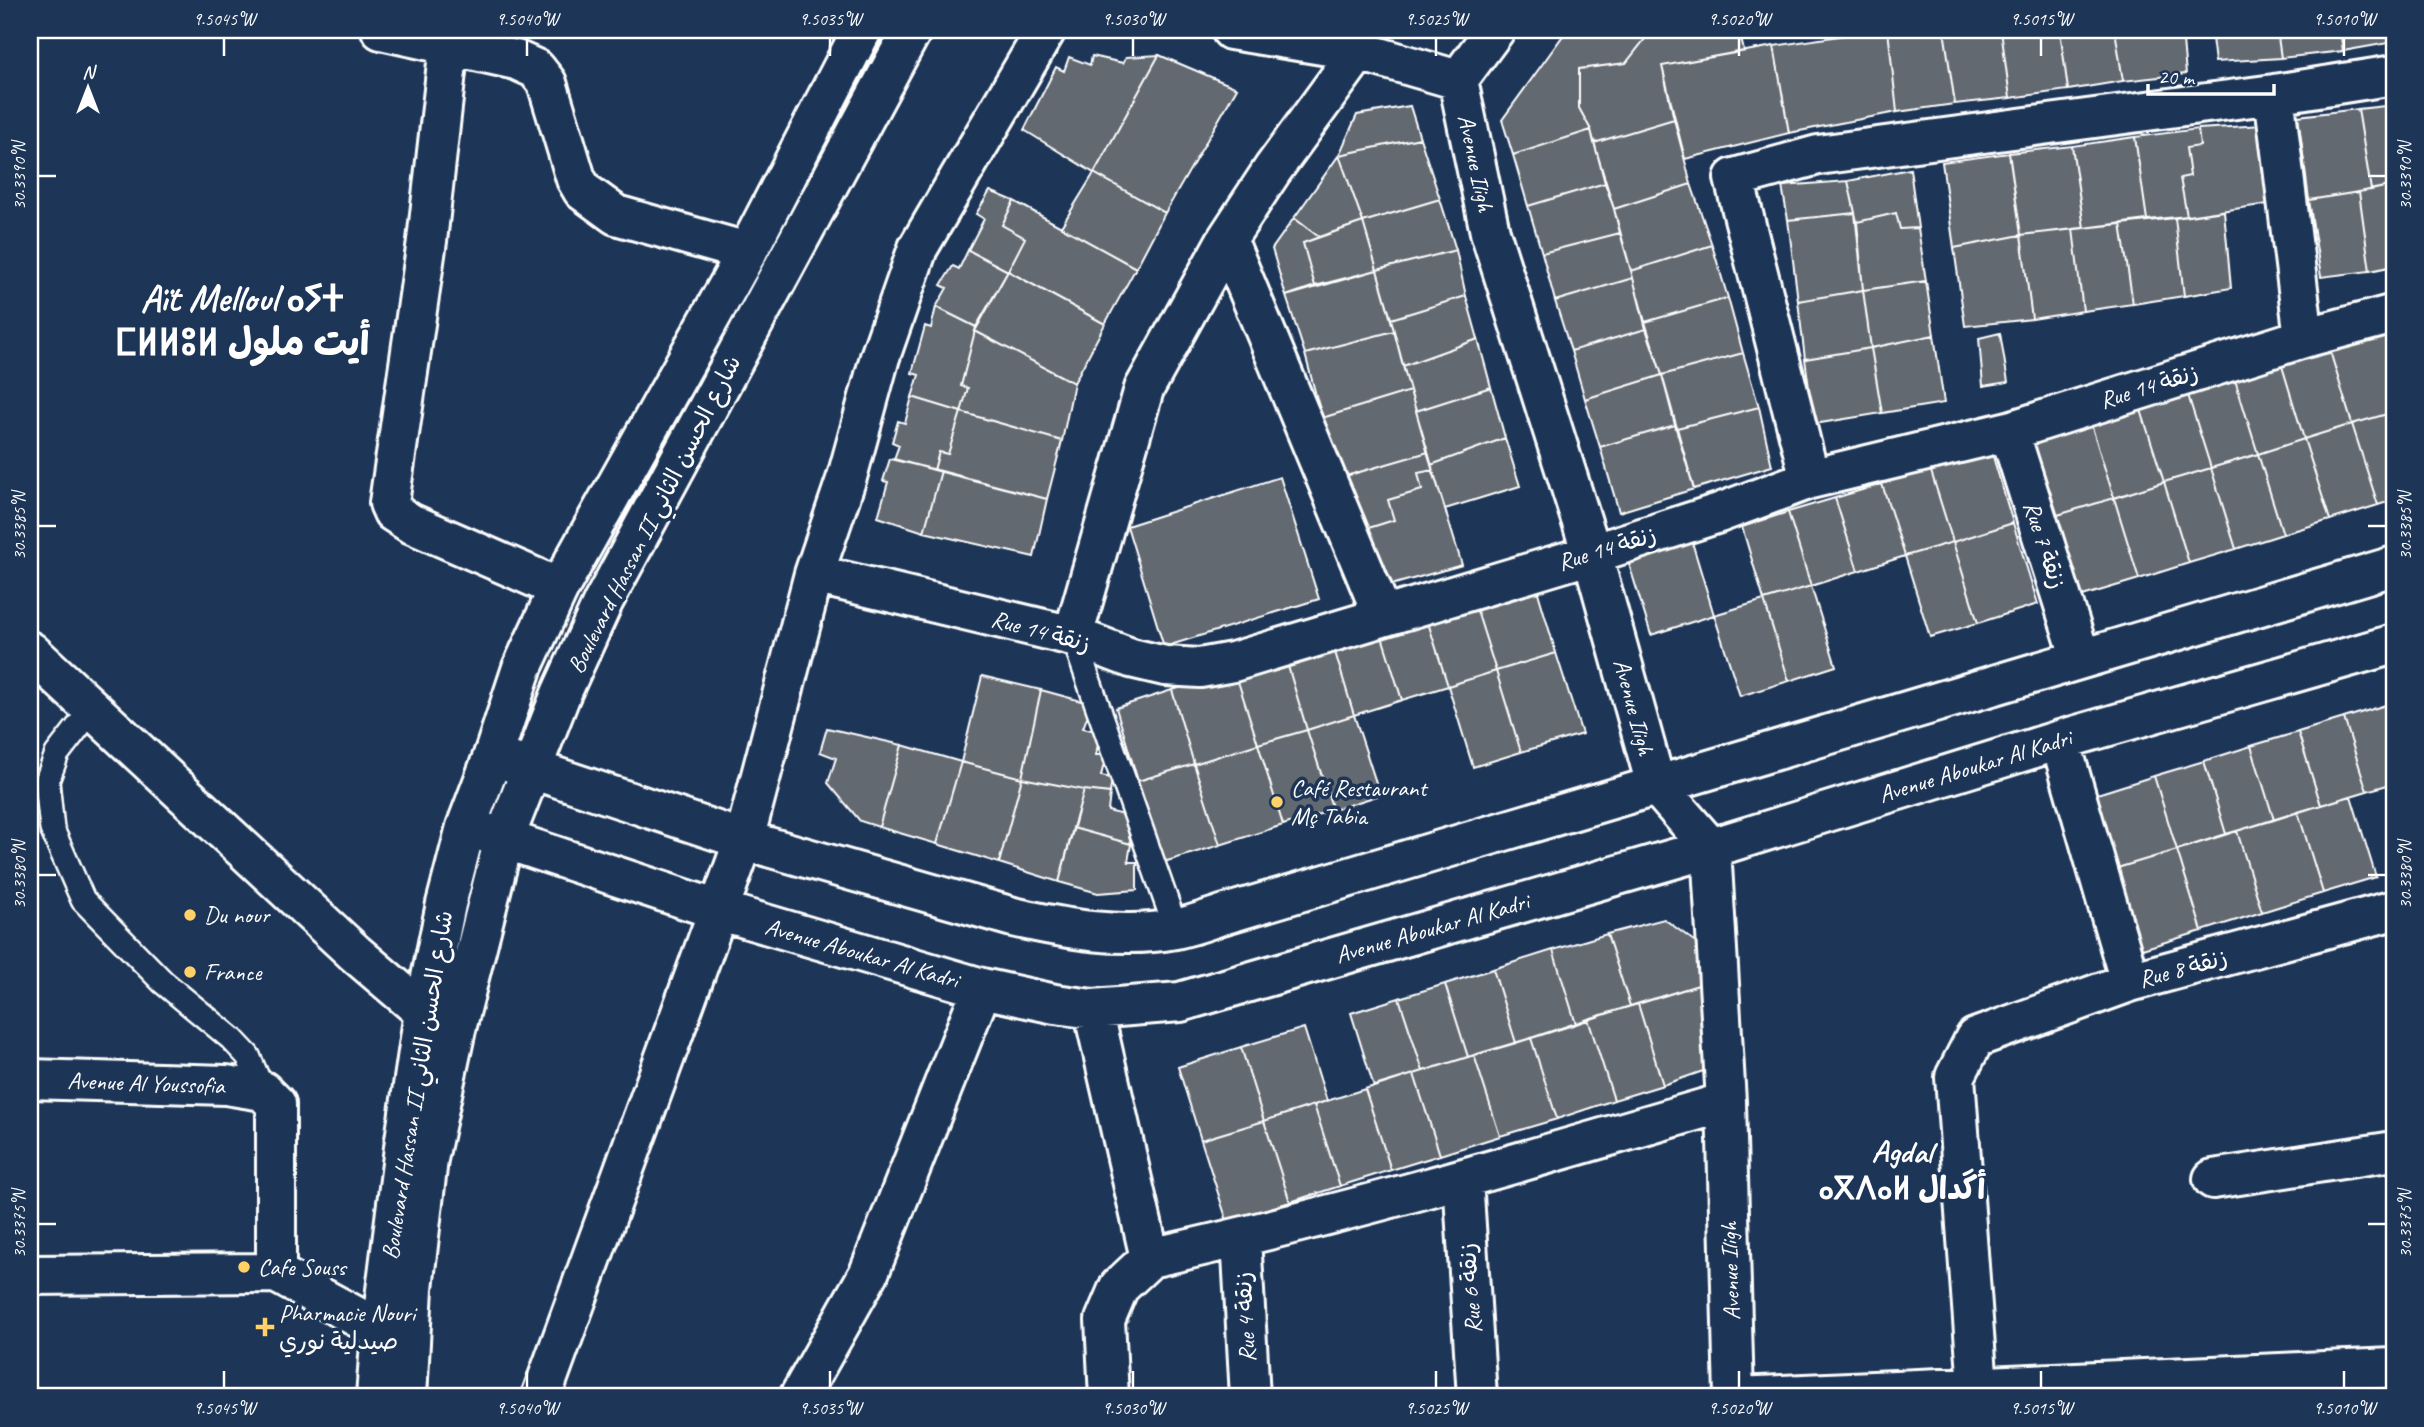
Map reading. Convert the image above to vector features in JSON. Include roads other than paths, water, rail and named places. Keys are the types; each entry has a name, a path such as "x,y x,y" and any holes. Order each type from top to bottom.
{"street":[{"path":"381,30 516,60 536,69 547,83 576,179 583,191 616,215 747,252"},
{"name":"Boulevard Hassan II شارع الحسن الثاني","path":"407,1397 413,1288 440,1021 446,904 466,827 522,668 559,588 747,252 862,30"},
{"name":"Boulevard Hassan II شارع الحسن الثاني","path":"376,1397 381,1330 405,1140 440,1021 531,769 561,694 603,602 912,30"},
{"path":"541,1397 744,840 814,575 847,477 880,357 918,248 1046,30"},
{"path":"1231,30 1359,51 1458,80"},
{"name":"Avenue Iligh","path":"1495,30 1458,80 1490,232 1592,554 1656,785 1711,848 1726,1102 1735,1397"},
{"path":"449,45 427,241 389,503 393,512 410,523 559,588"},
{"path":"1073,636 1143,389 1227,239 1273,169 1359,51"},
{"path":"1810,480 1734,178 1818,155 2274,94 2394,75"},
{"path":"2274,94 2304,338"},
{"path":"1227,239 1383,616"},
{"name":"Rue 14 زنقة","path":"814,575 1073,636 1131,658 1165,666 1200,668 1233,663 1592,554 1810,480 2009,430 2304,338 2394,314"},
{"name":"Rue 7 زنقة","path":"2009,430 2081,659"},
{"path":"493,756 744,840 1013,918 1054,927 1138,933 1176,929 2394,566"},
{"path":"30,651 356,954 440,1021"},
{"name":"Avenue Aboukar Al Kadri","path":"466,827 718,911 982,988 1055,1004 1093,1009 1180,1002 1711,848 2060,740 2391,656"},
{"path":"2060,740 2130,982"},
{"name":"Rue 8 زنقة","path":"1978,1387 1955,1077 1975,1038 2130,982 2394,910"},
{"path":"799,1397 869,1273 982,988"},
{"path":"1093,1009 1150,1258"},
{"name":"Avenue Al Youssofia","path":"30,1079 226,1085 262,1091"},
{"path":"262,1091 276,1104 276,1273"},
{"path":"1109,1397 1105,1320 1119,1287 1150,1258 1463,1180 1726,1102"},
{"path":"2213,1180 2394,1151"},
{"name":"Rue 6 زنقة","path":"1463,1180 1477,1397"},
{"name":"Rue 4 زنقة","path":"1241,1237 1250,1397"},
{"path":"30,1275 276,1273 381,1330"},
{"path":"1735,1397 1978,1387 2375,1378"}],"lane":[{"path":"1073,636 1176,929"},
{"path":"92,709 57,754 47,780 52,830 83,900 163,982 232,1039 248,1056 262,1091"}],"place":[{"name":"Café Restaurant Mç Tabia","path":"1277,802"},
{"name":"Du nour","path":"190,915"},
{"name":"France","path":"190,972"},
{"name":"Cafe Souss","path":"244,1267"},
{"name":"Pharmacie Nouri صيدلية نوري","path":"265,1327"}],"district":[{"name":"Aït Melloul ⴰⵢⵜ ⵎⵍⵍⵓⵍ أيت ملول","path":"242,320"},
{"name":"Agdal ⴰⴳⴷⴰⵍ أگدال","path":"1902,1170"}]}
